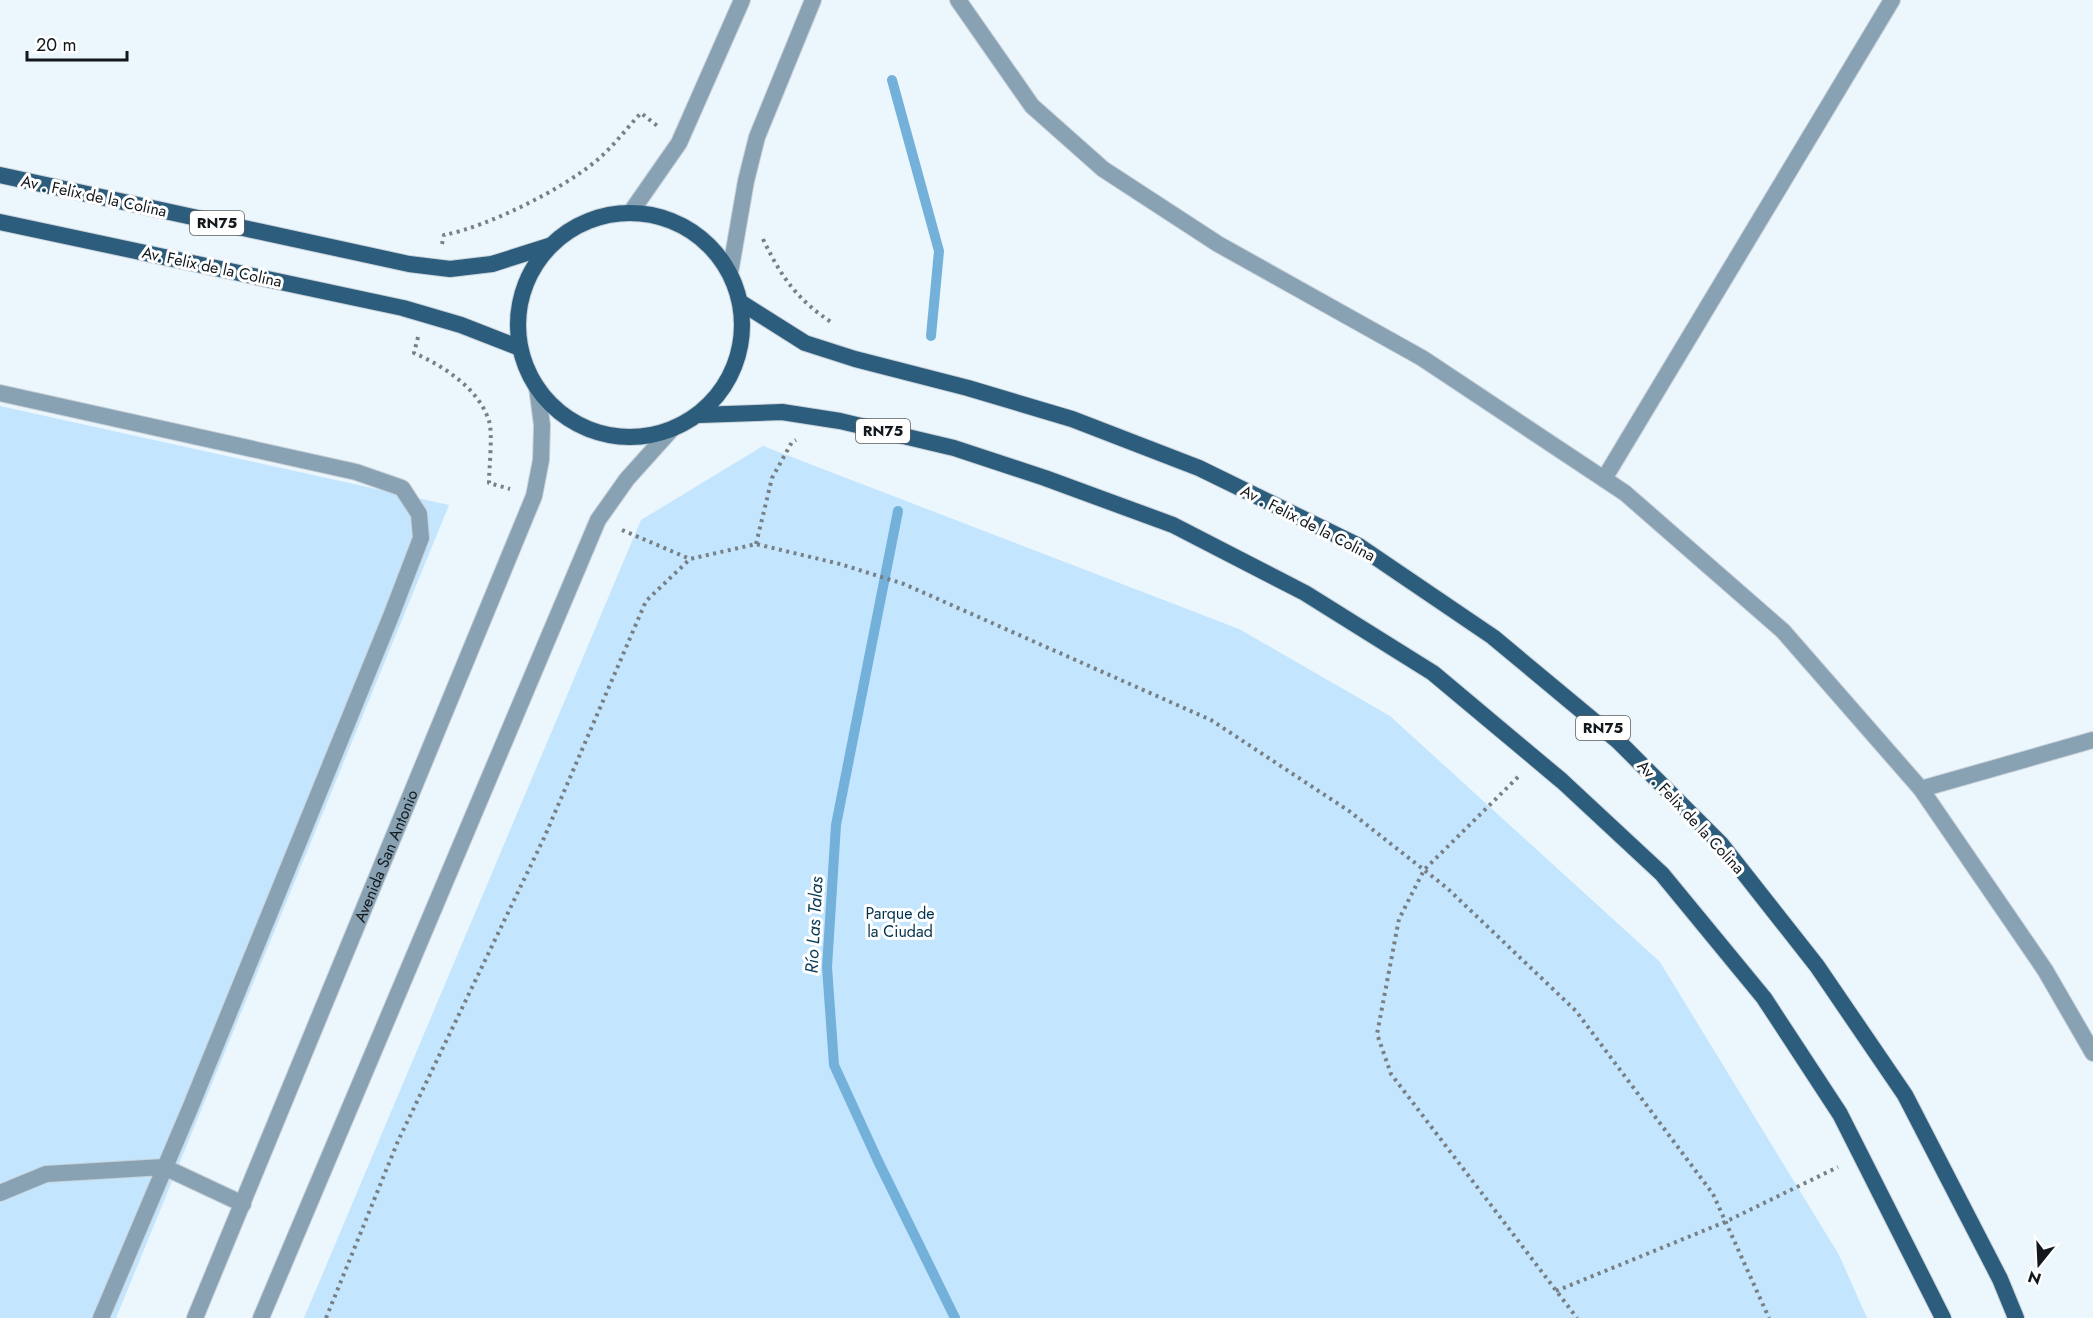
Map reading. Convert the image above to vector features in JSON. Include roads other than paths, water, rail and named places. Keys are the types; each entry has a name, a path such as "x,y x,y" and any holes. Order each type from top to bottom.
{"main road":[{"name":"Av . Felix de la Colina","path":"0,175 409,264 450,270 492,264 549,246"},
{"path":"631,213 661,216 689,229 712,248 730,273 741,302 743,327 739,352 730,376 716,397 698,415 672,429 643,436 612,435 583,426 557,410 537,387 526,368 520,348 518,320 522,294 532,268 549,246 572,228 601,216 631,213"},
{"name":"Av. Felix de la Colina","path":"0,222 392,305 461,325 520,348"},
{"name":"Av . Felix de la Colina","path":"741,302 805,343 1072,419 1199,468 1359,546 1493,638 1618,741 1721,844 1817,966 1905,1095 2000,1278 2016,1318"},
{"name":"RN75","path":"698,415 782,412 813,416 954,448 1045,478 1173,525 1305,593 1433,673 1536,759 1662,874 1757,989 1840,1114 1943,1318"}],"street":[{"path":"631,213 679,143 742,0"},
{"path":"730,273 746,182 757,137 813,0"},
{"path":"958,0 1032,106 1103,169 1218,244 1422,358 1625,493 1783,631 1921,789 2045,970 2093,1053"},
{"path":"1604,479 1892,0"},
{"name":"Avenida San Antonio","path":"195,1318 534,496 541,460 542,425 537,387"},
{"path":"0,393 356,471 402,488 419,514 421,538 391,616 191,1106 101,1318"},
{"path":"261,1318 598,519 627,480 672,429"},
{"path":"1921,789 2093,740"},
{"path":"0,1193 46,1174 164,1167 243,1204"}],"waterway":[{"path":"892,80 939,251 931,336"},
{"name":"Río Las Talas","path":"898,511 836,825 827,967 834,1065 955,1318"}],"park label":[{"name":"Parque de la Ciudad","path":"900,922"}]}
